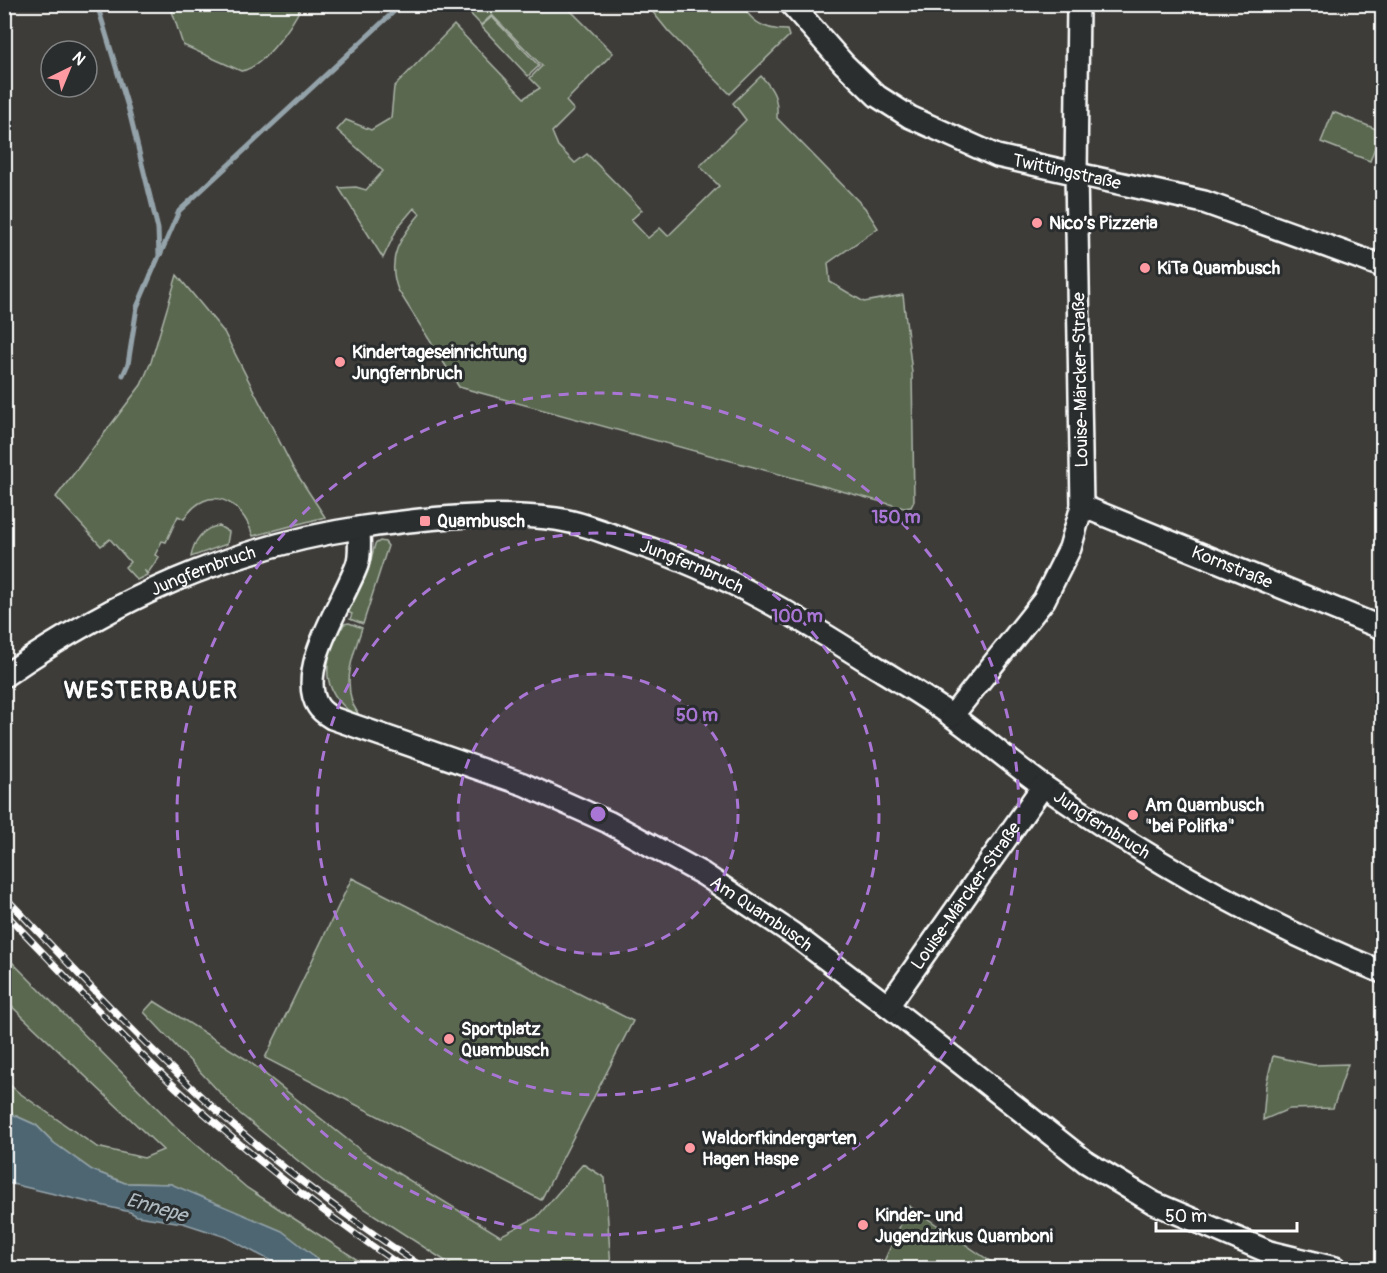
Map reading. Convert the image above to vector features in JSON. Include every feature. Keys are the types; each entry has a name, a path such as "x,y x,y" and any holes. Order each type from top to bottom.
{"street":[{"name":"Twittingstraße","path":"792,4 844,64 877,96 910,117 997,156 1214,205 1383,266"},
{"name":"Louise-Märcker-Straße","path":"952,716 1044,600 1070,548 1082,506 1076,173 1078,4"},
{"name":"Kornstraße","path":"1082,506 1383,628"},
{"name":"Jungfernbruch","path":"4,676 54,642 144,592 264,548 359,528 488,516 556,519 672,555 758,595 823,632 952,716 1043,786 1133,845 1246,909 1383,972"},
{"name":"Am Quambusch","path":"359,528 357,566 327,626 317,659 313,691 319,709 342,724 523,784 608,822 703,874 793,934 1086,1162 1154,1203 1269,1252 1335,1269"},
{"name":"Louise-Märcker-Straße","path":"888,1006 1043,786"}],"green space":[{"path":"170,4 302,5 292,23 268,54 250,68 241,71 183,45"},
{"path":"468,4 565,5 613,53 566,101 574,110 552,132 558,146 575,163 587,154 642,210 631,220 648,238 660,228 668,236 719,186 700,166 746,120 733,103 761,76 772,90 776,100 777,118 865,208 878,228 828,263 830,282 864,302 903,295 912,373 914,501 911,507 904,508 459,387 398,290 395,279 394,258 397,249 406,231 420,214 414,208 398,227 383,258 339,188 356,187 366,190 383,171 337,130 346,120 371,130 391,118 394,87 454,25 524,98 540,88 530,78 542,66 492,15 481,25 464,7"},
{"path":"647,5 743,5 755,21 773,29 787,30 789,36 730,94 668,31"},
{"path":"492,17 539,66 528,76 481,26"},
{"path":"1333,112 1381,131 1370,161 1321,142"},
{"path":"177,275 224,332 293,468 325,517 253,536 248,523 233,505 223,500 203,501 184,519 178,516 166,542 162,541 155,555 159,557 148,573 145,571 147,575 137,580 125,567 130,562 110,539 101,546 56,497 141,385 151,362"},
{"path":"219,526 229,532 227,544 191,557 200,536 208,529"},
{"path":"380,541 385,542 388,546 363,624 350,619 352,614 345,611 369,567 375,544"},
{"path":"349,623 362,628 351,664 349,683 352,702 360,719 338,699 328,679 329,655 338,627 342,628 344,624"},
{"name":"Sportplatz Quambusch","path":"352,878 633,1021 541,1200 265,1058"},
{"path":"5,955 175,1126 247,1188 370,1268 324,1268 313,1255 171,1184 125,1183 92,1170 54,1143 36,1125 5,1111 4,1080 97,1147 144,1158 163,1150 5,1000"},
{"path":"154,1001 246,1059 363,1152 500,1236 537,1217 583,1164 605,1178 611,1268 456,1268 328,1185 239,1113 144,1012"},
{"path":"1273,1056 1314,1065 1348,1064 1333,1108 1289,1109 1263,1120 1266,1085"},
{"path":"909,1206 1000,1268 881,1268"}],"water":[{"name":"Ennepe","path":"5,1111 36,1125 54,1143 92,1170 125,1183 171,1184 282,1231 313,1255 324,1268 284,1268 226,1237 183,1223 137,1216 130,1212 8,1183 5,1179"}],"waterway":[{"path":"97,4 128,107 158,229 159,256 137,307 128,364 123,375"},
{"path":"160,255 179,211 402,4"}],"railway":[{"path":"4,896 134,1031 215,1109 317,1193 424,1268"},
{"path":"4,912 143,1056 204,1114 302,1194 404,1268"}],"place":[{"name":"Nico’s Pizzeria","path":"1037,223"},
{"name":"KiTa Quambusch","path":"1145,268"},
{"name":"Kindertageseinrichtung Jungfernbruch","path":"340,362"},
{"name":"Quambusch","path":"425,521"},
{"name":"Am Quambusch \"bei Polifka\"","path":"1133,815"},
{"name":"Sportplatz Quambusch","path":"449,1039"},
{"name":"Waldorfkindergarten Hagen Haspe","path":"690,1148"},
{"name":"Kinder- und Jugendzirkus Quamboni","path":"863,1225"}],"district":[{"name":"WESTERBAUER","path":"151,690"}]}
